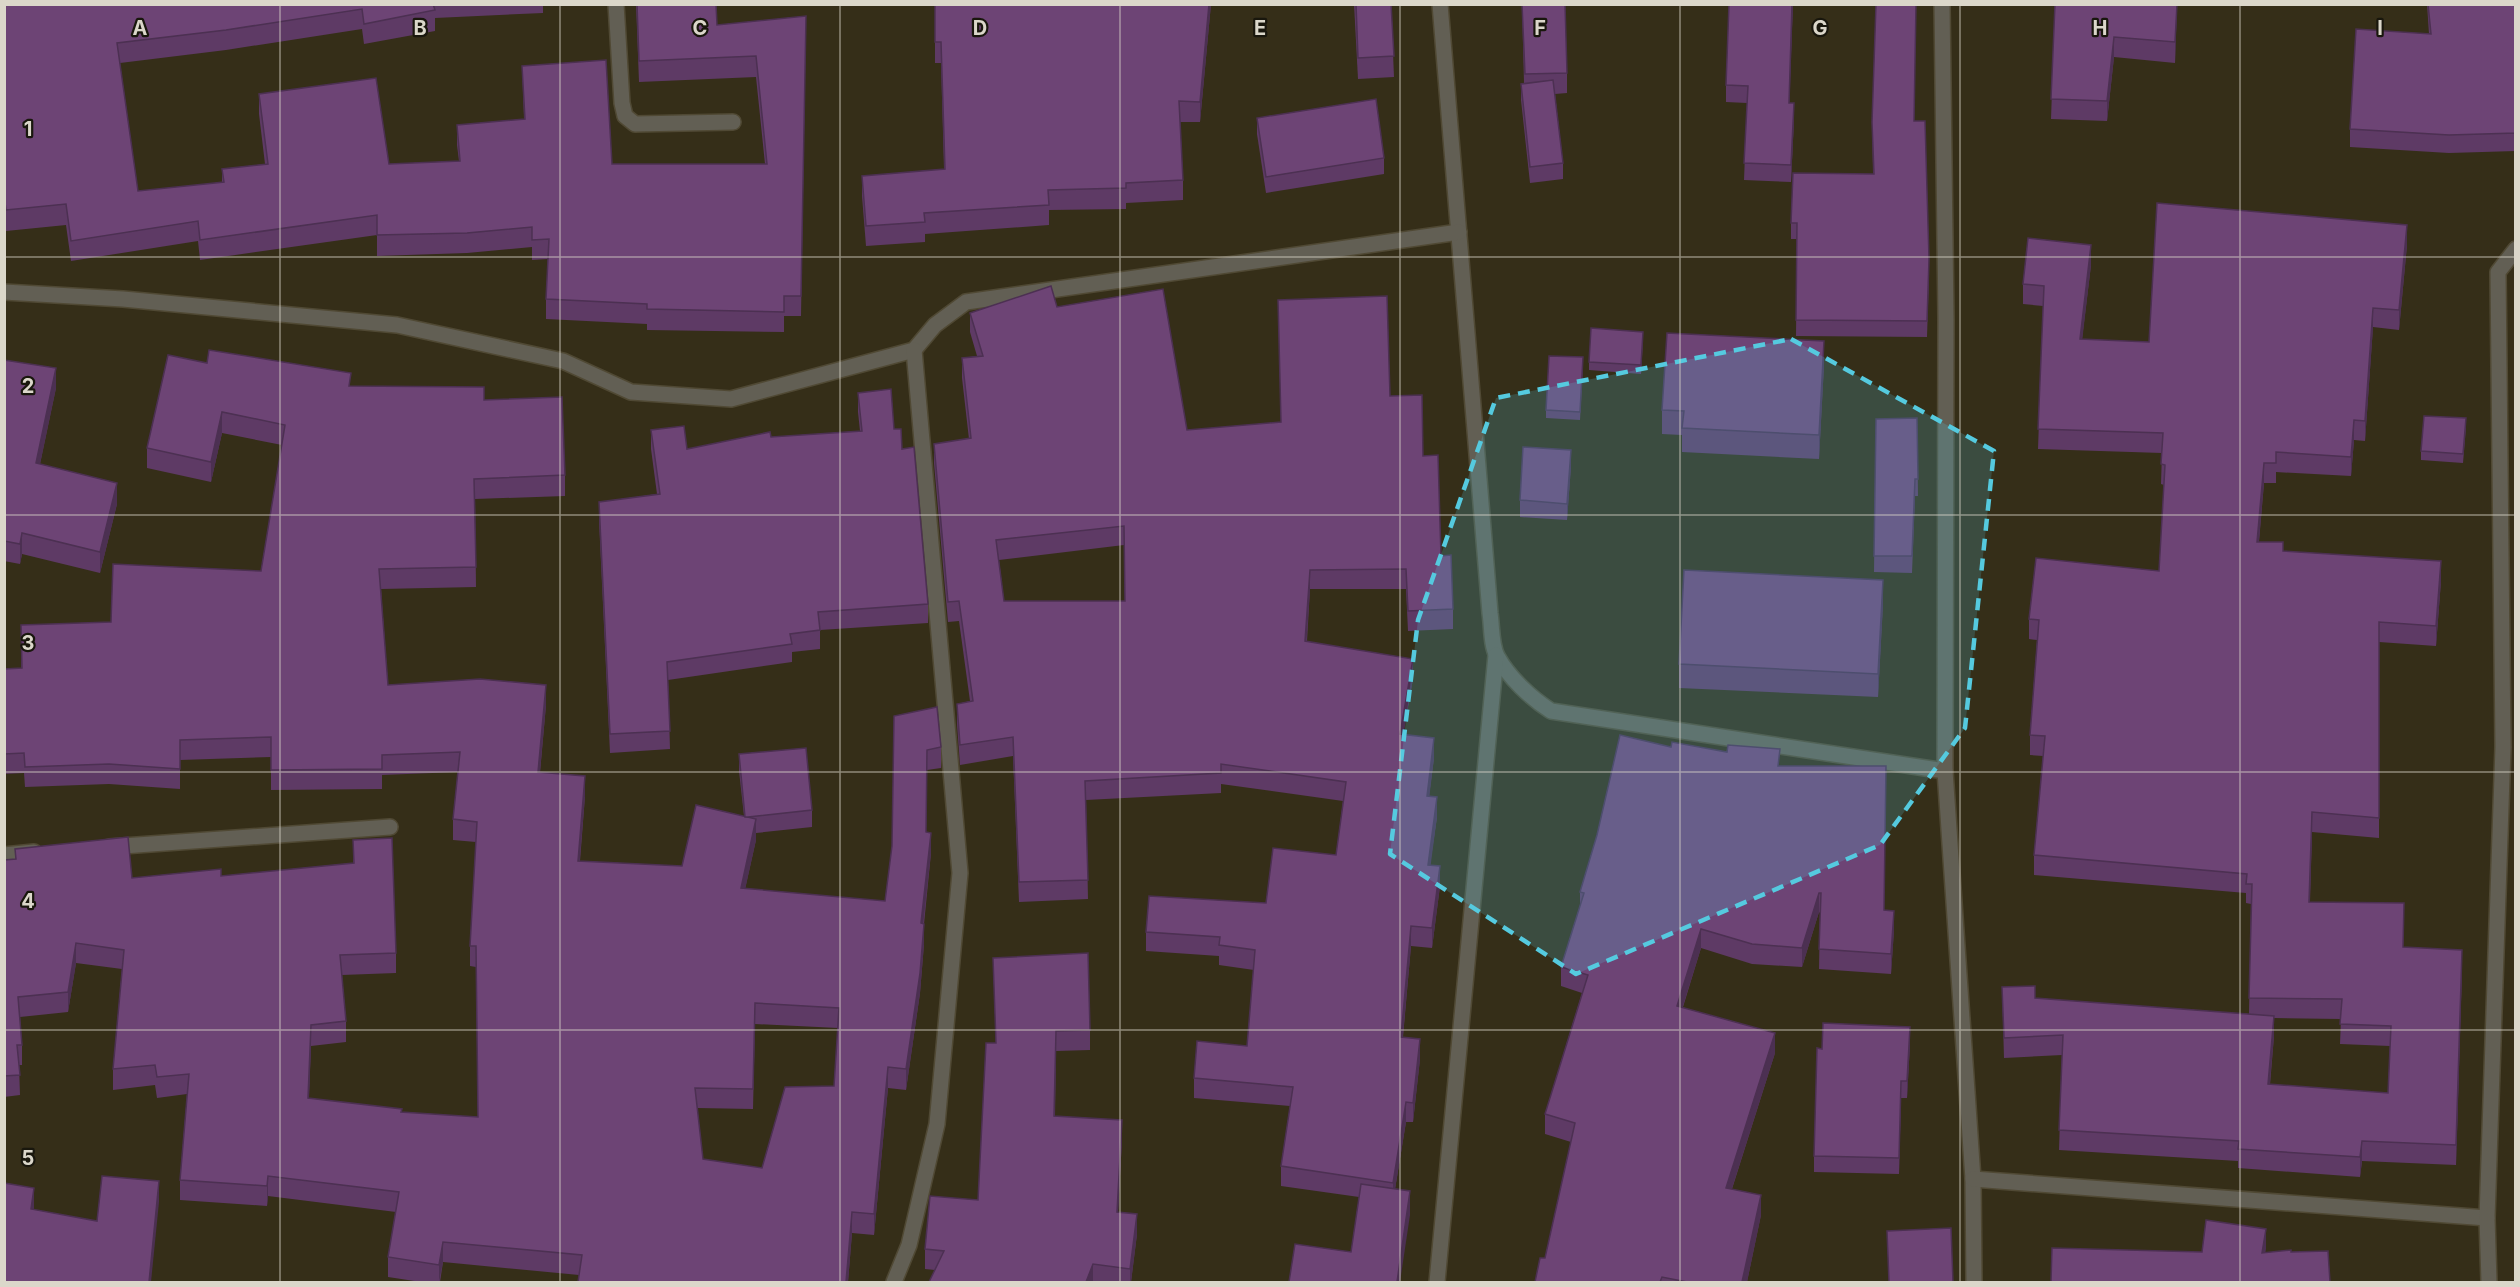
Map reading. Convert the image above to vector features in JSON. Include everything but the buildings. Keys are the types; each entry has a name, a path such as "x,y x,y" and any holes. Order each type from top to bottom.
{"street":[{"path":"616,4 622,103 625,116 635,124 734,122"},
{"path":"1437,1282 1496,655 1490,613 1440,4"},
{"path":"1942,4 1946,319 1945,771 1972,1179 1974,1282"},
{"path":"4,292 123,298 396,325 563,361 631,393 731,399 914,350 935,325 966,302 1459,232"},
{"path":"2488,1282 2487,1218 2503,747 2498,272 2516,249"},
{"path":"894,1282 909,1245 937,1124 960,873 914,350"},
{"path":"1496,655 1519,684 1537,702 1551,711 1945,771"},
{"path":"98,848 390,827"},
{"path":"4,855 51,851"},
{"path":"1972,1179 2487,1218"}],"highlighted area":[{"path":"1791,339 1994,451 1965,728 1880,845 1576,974 1390,854 1418,620 1496,398"}]}
